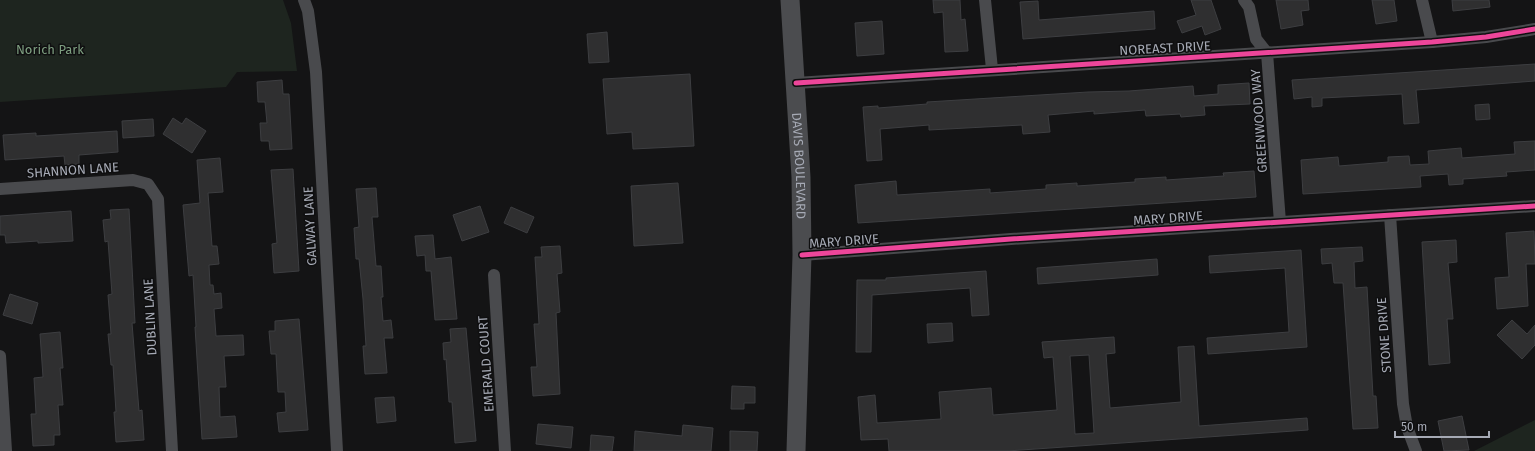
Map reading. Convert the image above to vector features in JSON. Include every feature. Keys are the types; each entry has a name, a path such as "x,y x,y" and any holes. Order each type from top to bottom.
{"main road":[{"name":"DAVIS BOULEVARD","path":"790,0 801,177 802,255 796,451"}],"street":[{"name":"GALWAY LANE","path":"304,0 308,11 316,72 337,451"},
{"path":"984,0 992,69"},
{"name":"GREENWOOD WAY","path":"1244,0 1249,7 1256,39 1267,54 1280,222"},
{"path":"1422,0 1432,42"},
{"name":"NOREAST DRIVE","path":"796,83 992,69 1267,54 1432,42 1486,37 1535,29"},
{"name":"SHANNON LANE","path":"0,189 133,180 148,184"},
{"name":"DUBLIN LANE","path":"148,184 158,199 172,451"},
{"name":"MARY DRIVE","path":"802,255 1011,239 1535,206"},
{"name":"STONE DRIVE","path":"1390,215 1403,404 1407,427 1416,451"},
{"name":"EMERALD COURT","path":"494,275 505,451"},
{"path":"0,356 6,451"}],"green space":[{"name":"Norich Park","path":"0,0 283,0 291,23 297,71 237,72 226,87 0,102"},
{"path":"1535,420 1535,451 1474,451"}],"building":[{"path":"933,0 960,0 961,20 965,19 968,51 945,52 943,12 934,13"},
{"path":"1191,0 1211,0 1221,29 1205,35 1202,26 1182,33 1177,21 1196,15"},
{"path":"1276,0 1308,0 1309,10 1301,11 1303,25 1281,29"},
{"path":"1372,0 1394,0 1397,21 1376,24"},
{"path":"1452,0 1489,0 1490,7 1453,11"},
{"path":"1038,1 1039,20 1154,11 1155,29 1023,39 1020,2"},
{"path":"882,21 884,54 857,56 855,23"},
{"path":"607,32 609,62 589,63 587,34"},
{"path":"1535,64 1535,81 1416,90 1419,123 1404,124 1402,94 1322,98 1322,106 1312,107 1312,97 1294,99 1292,80"},
{"path":"690,74 694,146 633,149 632,132 607,134 603,79"},
{"path":"282,80 283,94 289,94 292,149 270,150 269,141 261,141 260,123 267,123 265,102 258,102 257,82"},
{"path":"1249,83 1250,104 1204,106 1205,115 1181,117 1180,114 1146,116 1145,110 1094,114 1094,111 1048,115 1050,132 1023,134 1022,125 929,130 929,125 880,129 882,160 867,161 863,107 878,106 878,108 927,104 927,102 1193,86 1194,96 1218,94 1218,85"},
{"path":"1489,104 1490,119 1476,120 1475,105"},
{"path":"173,118 182,124 186,118 206,131 192,153 163,134"},
{"path":"153,119 154,136 123,138 122,121"},
{"path":"117,131 118,152 79,155 79,164 65,165 64,156 5,160 3,135 36,133 36,136"},
{"path":"1535,141 1535,170 1506,172 1507,176 1463,179 1463,184 1449,185 1448,174 1420,176 1421,187 1303,194 1301,160 1338,157 1339,166 1388,162 1388,157 1409,156 1410,165 1429,164 1428,151 1461,148 1462,158 1515,154 1514,142"},
{"path":"220,158 223,192 208,193 212,246 217,246 219,264 209,265 210,285 213,285 214,294 221,293 222,308 214,309 216,336 243,335 244,355 224,356 226,387 219,387 220,417 235,416 237,437 202,439 193,275 189,276 183,205 200,203 197,160"},
{"path":"293,169 299,271 274,273 272,244 277,243 271,170"},
{"path":"1254,171 1256,197 858,223 855,185 896,181 897,195 990,189 990,193 1046,189 1046,185 1077,183 1077,186 1135,182 1135,179 1166,177 1166,180 1224,176 1223,173"},
{"path":"678,183 683,243 634,246 631,186"},
{"path":"376,188 378,217 372,217 376,266 381,266 383,321 391,320 393,338 384,338 387,373 365,374 363,346 366,346 363,299 359,259 356,259 354,228 359,227 356,189"},
{"path":"480,206 489,232 462,241 453,215"},
{"path":"511,207 534,217 527,233 504,223"},
{"path":"129,209 135,323 132,323 139,411 142,410 144,440 116,442 113,365 111,365 108,334 111,334 108,295 112,294 108,241 105,242 103,220 111,219 110,210"},
{"path":"71,211 73,241 6,243 5,235 0,235 0,216"},
{"path":"1534,231 1535,264 1526,264 1528,306 1497,309 1495,278 1509,277 1506,233"},
{"path":"433,235 435,259 451,257 457,319 435,320 431,271 426,271 425,255 417,256 415,236"},
{"path":"1456,240 1457,262 1448,263 1453,319 1447,319 1450,363 1429,365 1422,242"},
{"path":"560,246 562,273 557,274 560,312 556,313 560,394 533,396 531,367 537,367 534,324 539,324 535,257 542,257 541,247"},
{"path":"1362,247 1363,261 1354,262 1355,288 1367,287 1373,396 1376,396 1378,428 1353,429 1343,283 1334,283 1332,263 1322,264 1321,249"},
{"path":"1301,250 1307,347 1208,354 1207,338 1289,332 1285,268 1210,273 1209,256"},
{"path":"1157,259 1158,275 1038,284 1037,268"},
{"path":"986,271 989,315 972,316 970,288 872,295 871,352 856,352 857,280 886,280 886,278"},
{"path":"10,294 38,303 32,324 3,315"},
{"path":"299,319 308,430 279,432 277,413 286,412 285,392 278,392 276,354 271,354 269,331 275,331 275,321"},
{"path":"1512,320 1527,334 1535,325 1535,345 1522,359 1497,335"},
{"path":"952,323 953,341 928,343 927,324"},
{"path":"466,328 476,441 455,443 452,402 449,402 446,359 444,360 443,343 451,342 450,329"},
{"path":"60,332 63,368 60,368 63,405 58,405 60,435 54,435 54,445 33,446 31,414 36,414 34,378 43,377 40,334"},
{"path":"1114,337 1115,353 1106,354 1110,408 1181,402 1178,347 1194,346 1199,426 1307,418 1308,430 1007,451 889,451 888,439 861,440 858,397 875,395 877,423 941,419 939,392 991,388 993,415 1057,410 1053,357 1044,358 1042,342","holes":["1089,355 1094,433 1075,434 1070,356"]},
{"path":"732,386 755,387 755,403 744,403 744,409 731,409"},
{"path":"394,397 396,421 377,423 375,398"},
{"path":"1462,416 1469,450 1444,451 1438,421"},
{"path":"538,424 573,427 571,448 536,444"},
{"path":"683,425 713,428 711,451 634,451 635,431 682,436"},
{"path":"730,431 758,432 757,451 730,451"},
{"path":"591,435 614,437 612,451 590,451"}],"cycle path":[{"path":"796,83 1432,42 1486,37 1535,29"},
{"path":"802,255 1011,239 1535,206"}]}
